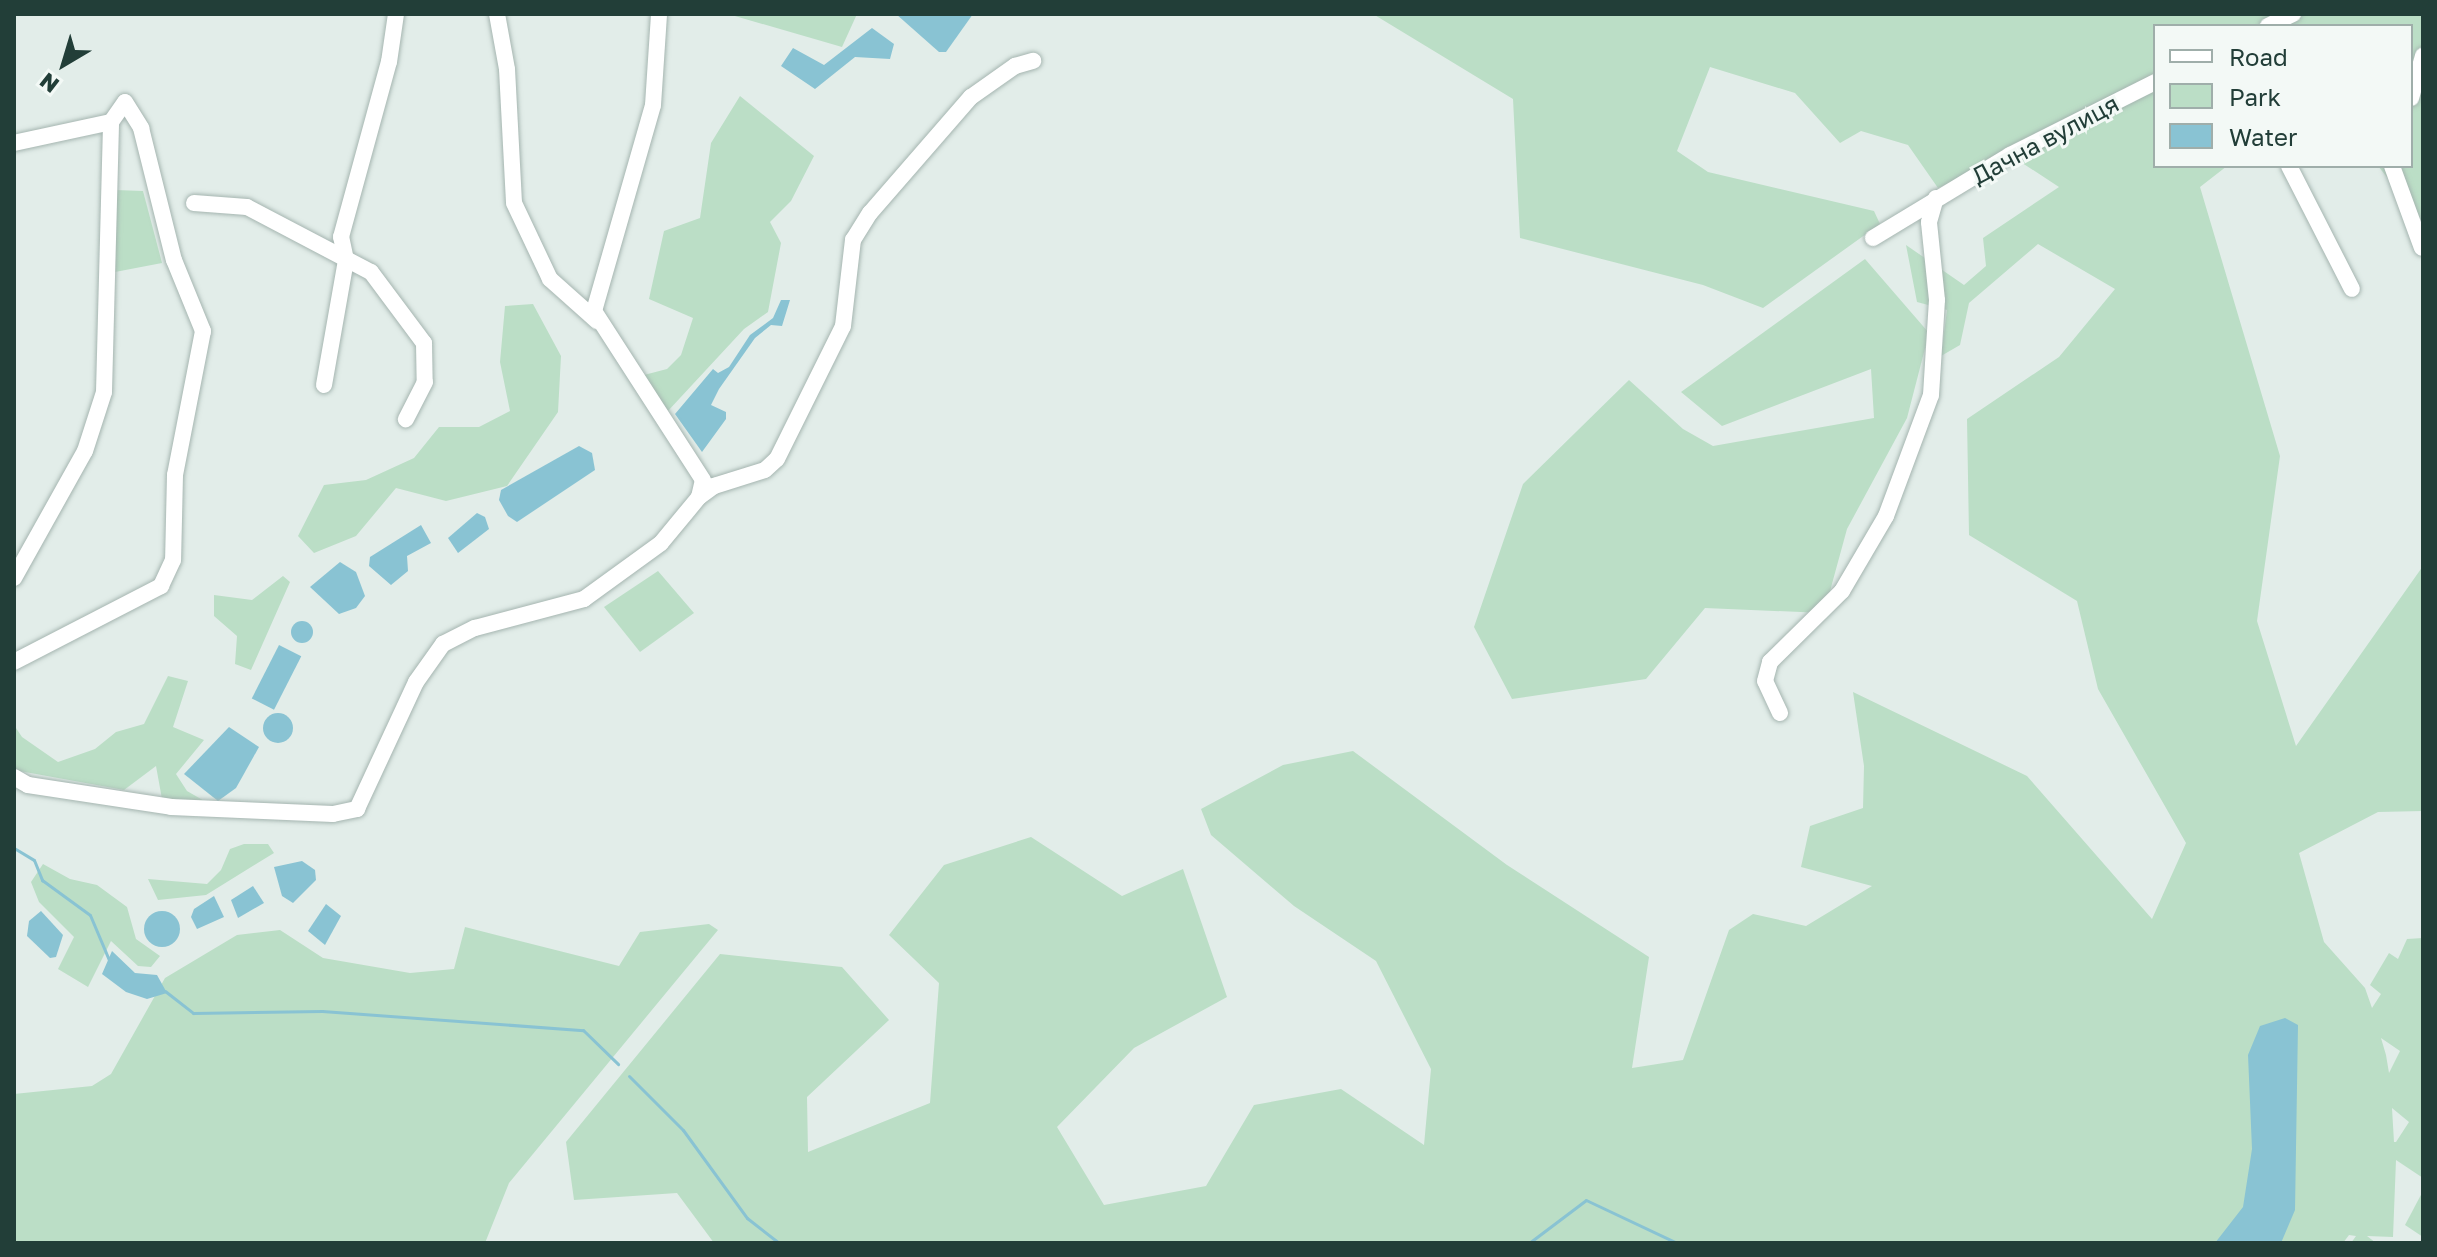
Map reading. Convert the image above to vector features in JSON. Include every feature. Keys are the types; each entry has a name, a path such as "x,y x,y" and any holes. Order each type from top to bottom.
{"street":[{"path":"324,385 346,260 341,237 389,62 396,14"},
{"path":"497,14 507,69 514,203 550,279 601,325"},
{"path":"659,14 653,105 594,311 703,480 699,497"},
{"path":"2272,24 2293,14"},
{"path":"2413,91 2423,56"},
{"path":"14,777 28,785 171,807 333,814 357,809 416,682 443,644 475,628 584,599 661,543 699,497 714,486 765,470 777,459 843,326 853,240 870,213 971,97 1015,66 1033,61"},
{"name":"Дачна вулиця","path":"1873,238 1936,198 2153,83"},
{"path":"14,578 85,451 104,392 111,122 125,102 141,128 156,201 203,331 175,475 173,560 161,586 14,662"},
{"path":"14,143 111,122"},
{"path":"2290,168 2352,289"},
{"path":"2393,168 2422,248"},
{"path":"1780,713 1765,681 1770,662 1842,591 1886,516 1931,395 1937,300 1929,222 1936,198"},
{"path":"194,203 247,207 371,272 424,343 425,382 406,419"}],"green space":[{"path":"728,14 857,14 842,47"},
{"path":"1373,14 2423,14 2423,222 2380,168 2413,168 2413,24 2153,24 2153,168 2224,168 2200,187 2280,456 2257,621 2296,746 2423,566 2423,811 2378,812 2299,853 2324,942 2365,988 2372,1008 2381,994 2370,985 2389,953 2398,959 2407,939 2423,938 2423,1178 2396,1160 2393,1237 2367,1236 2376,1243 2351,1243 2356,1236 2349,1235 2343,1243 714,1243 677,1193 574,1200 566,1142 720,954 842,967 889,1020 807,1097 808,1152 930,1103 939,983 889,935 944,865 1031,837 1122,896 1183,869 1227,997 1134,1048 1057,1127 1104,1205 1206,1186 1254,1105 1341,1089 1424,1145 1431,1069 1376,961 1294,906 1211,835 1201,809 1283,765 1353,751 1507,865 1649,957 1632,1068 1683,1060 1729,930 1753,914 1806,926 1872,886 1801,867 1810,826 1863,808 1864,766 1853,692 2027,776 2152,919 2186,843 2098,689 2077,601 1969,535 1967,419 2059,357 2115,289 2038,244 1969,303 1960,345 1941,356 1947,310 1917,302 1906,245 1964,285 1986,266 1983,238 2059,187 2010,155 1938,188 1908,145 1861,131 1840,143 1795,93 1710,67 1677,151 1708,172 1874,211 1880,224 1763,308 1703,285 1520,238 1513,99","holes":["2381,1038 2400,1051 2389,1073","2392,1108 2409,1122 2396,1142 2394,1142"]},
{"path":"740,96 814,156 791,201 770,222 781,243 768,312 744,329 667,412 644,375 667,369 681,355 693,318 649,299 664,231 700,218 711,143"},
{"path":"115,190 143,191 162,263 115,272"},
{"path":"1865,259 1929,333 1907,418 1847,529 1824,613 1705,608 1646,679 1512,699 1474,627 1523,484 1629,380 1683,429 1713,446 1874,418 1871,369 1722,426 1681,392"},
{"path":"533,304 561,356 558,412 507,486 446,501 396,488 356,536 314,553 298,536 324,485 366,480 414,458 439,427 479,427 510,411 500,362 505,306"},
{"path":"658,571 694,613 640,652 604,607"},
{"path":"283,576 290,582 251,670 235,664 237,636 214,616 214,595 252,600"},
{"path":"168,676 188,681 173,727 204,740 176,774 187,791 213,806 162,799 156,766 124,790 14,770 14,725 22,737 58,762 95,749 116,732 144,724"},
{"path":"244,844 268,844 274,853 206,895 158,900 148,879 207,884 221,870 230,849"},
{"path":"43,864 70,879 97,885 127,907 136,939 160,956 151,967 138,966 111,941 88,987 58,969 74,937 39,902 31,882"},
{"path":"709,924 718,930 509,1183 485,1243 14,1243 14,1094 92,1086 111,1074 165,978 237,935 280,930 323,958 410,973 454,969 465,927 619,966 640,932"},
{"path":"2423,1191 2423,1237 2405,1225"}],"water":[{"path":"896,14 973,14 946,52 939,52"},
{"path":"872,28 894,44 890,59 855,57 815,89 781,66 793,48 824,65"},
{"path":"781,300 790,300 782,326 771,325 755,338 719,389 711,405 726,412 726,419 702,452 675,414 713,369 718,373 729,367 750,335 773,318"},
{"path":"579,446 592,453 595,470 517,522 508,516 499,500 501,490"},
{"path":"477,513 485,517 489,529 458,553 448,538"},
{"path":"421,525 431,543 407,556 408,571 391,585 369,566 370,557"},
{"path":"340,562 356,572 365,596 356,608 339,614 310,587"},
{"path":"298,621 306,621 313,632 306,643 298,643 291,636 291,628"},
{"path":"279,645 301,656 274,710 252,698"},
{"path":"278,713 289,717 293,728 289,739 278,743 267,739 263,728 267,717"},
{"path":"229,727 259,747 236,788 218,801 184,774"},
{"path":"302,861 315,870 316,880 293,903 282,896 274,867"},
{"path":"253,886 264,903 238,918 231,900"},
{"path":"214,896 224,917 197,929 191,917 194,909"},
{"path":"326,904 341,916 325,945 308,931"},
{"path":"41,911 63,935 56,957 50,958 27,936 29,921"},
{"path":"162,911 175,916 180,929 175,942 162,947 149,942 144,929 149,916"},
{"path":"112,951 135,973 157,975 167,993 147,999 126,992 102,974"},
{"path":"2285,1018 2298,1025 2295,1210 2281,1243 2215,1243 2243,1207 2252,1149 2248,1055 2260,1026"}],"waterway":[{"path":"14,848 34,860 42,880 90,915 109,960"},
{"path":"165,991 193,1013 322,1011 583,1030 618,1064"},
{"path":"629,1076 683,1130 747,1218 779,1243"},
{"path":"1529,1243 1586,1200 1677,1243"}]}
